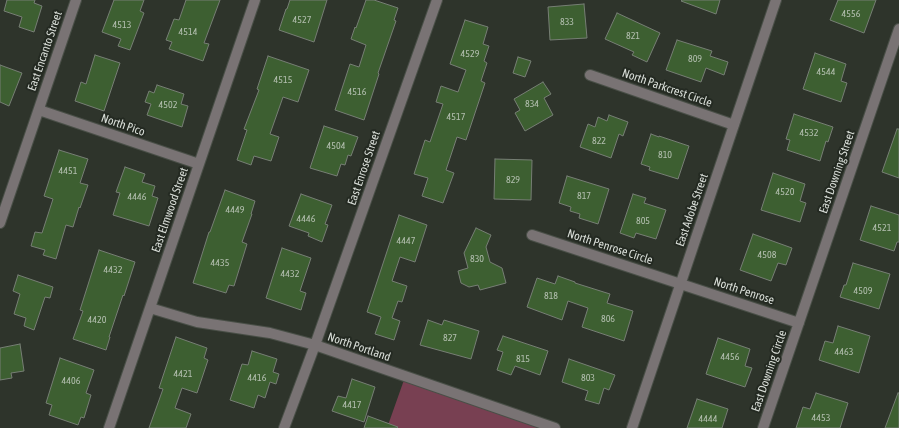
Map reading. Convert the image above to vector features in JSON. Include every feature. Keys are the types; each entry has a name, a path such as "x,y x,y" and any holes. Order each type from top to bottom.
{"street":[{"name":"East Encanto Street","path":"0,223 76,0"},
{"name":"East Elmwood Street","path":"109,428 255,0"},
{"name":"East Enrose Street","path":"284,428 315,345 437,0"},
{"name":"East Adobe Street","path":"632,428 776,0"},
{"name":"East Downing Street","path":"799,323 899,29"},
{"name":"North Parkcrest Circle","path":"590,75 734,124"},
{"name":"North Pico","path":"39,110 199,164"},
{"name":"North Penrose Circle","path":"532,235 681,284"},
{"name":"North Penrose","path":"681,284 799,323"},
{"name":"North Portland","path":"150,308 197,322 270,333 315,345 555,428"},
{"name":"East Downing Circle","path":"763,428 799,323"}],"shaded area":[{"path":"404,380 547,428 387,428"}],"building":[{"path":"7,0 35,0 34,3 42,6 34,32 19,27 22,17 4,11"},
{"path":"114,0 144,0 140,11 144,13 130,50 118,46 121,39 102,32"},
{"path":"186,0 220,0 204,43 209,44 203,61 169,49 172,42 166,40 174,19 179,20"},
{"path":"290,0 327,0 314,42 279,30"},
{"path":"366,0 374,0 398,8 394,20 396,21 364,120 335,110 350,64 359,67 366,45 351,39"},
{"path":"720,0 716,14 681,1"},
{"path":"838,0 876,0 864,33 830,20"},
{"path":"584,4 587,38 550,40 548,7"},
{"path":"617,13 660,33 647,62 632,55 634,52 605,39"},
{"path":"465,20 488,27 483,44 489,46 484,61 487,63 481,81 485,83 466,140 457,137 446,170 454,173 443,203 422,196 428,178 414,174 425,140 430,142 443,104 436,102 441,86 458,92 466,70 450,64"},
{"path":"677,40 712,51 710,56 728,62 724,75 706,68 701,82 666,70"},
{"path":"815,53 846,64 841,81 847,83 841,102 803,89"},
{"path":"95,55 120,63 104,111 75,101 81,82 86,84"},
{"path":"268,56 309,70 298,102 283,97 270,134 279,137 271,161 254,156 251,165 237,160 247,130 244,129 259,90 257,89"},
{"path":"518,57 531,61 525,77 513,73"},
{"path":"0,65 22,73 9,106 0,102"},
{"path":"543,82 551,94 544,98 553,115 525,131 515,113 520,110 514,99"},
{"path":"157,85 184,94 181,104 188,106 182,127 147,115 151,104 145,102 149,91 154,93"},
{"path":"794,114 833,127 828,142 826,141 820,161 787,150 790,140 786,139"},
{"path":"609,115 628,122 623,136 619,134 611,158 580,147 588,124 595,127 598,117 607,121"},
{"path":"324,126 358,137 351,156 348,155 345,165 341,164 337,176 310,168"},
{"path":"897,129 899,129 899,178 882,172"},
{"path":"651,134 689,146 678,179 649,170 650,167 641,164"},
{"path":"59,150 88,159 80,183 88,185 73,227 66,225 56,259 43,255 45,250 31,246 35,232 42,233 53,199 44,196"},
{"path":"495,159 532,160 531,200 494,199"},
{"path":"125,167 145,174 142,182 155,186 152,196 158,198 149,226 113,215 120,193 116,192"},
{"path":"773,173 805,184 800,201 806,203 800,222 761,210"},
{"path":"567,176 609,189 598,224 579,218 580,214 570,211 571,207 559,203"},
{"path":"225,190 255,201 242,242 247,244 234,286 229,285 226,293 193,283 209,232"},
{"path":"301,194 332,205 325,224 328,225 322,242 308,236 309,233 289,226"},
{"path":"633,194 646,198 644,203 666,210 656,239 636,233 634,238 620,233"},
{"path":"871,206 899,215 899,242 897,242 894,251 860,240"},
{"path":"399,215 427,225 415,262 400,257 392,281 407,286 402,302 398,301 392,318 400,321 394,340 375,334 381,317 367,312"},
{"path":"476,228 491,235 486,247 490,262 502,268 506,283 480,290 478,285 469,287 461,283 458,271 468,268 464,253"},
{"path":"753,234 792,248 786,265 778,263 771,281 740,270"},
{"path":"282,248 311,258 300,291 306,293 301,310 266,298"},
{"path":"99,250 135,262 109,337 106,350 73,339 83,311 80,310"},
{"path":"853,263 890,274 879,309 840,297 844,285 846,285"},
{"path":"18,275 53,287 50,298 45,297 34,330 24,326 26,318 14,314 20,294 13,291"},
{"path":"558,276 610,294 607,303 633,311 624,341 582,327 588,308 568,301 562,320 527,307 537,278 555,284"},
{"path":"428,320 442,325 444,320 479,331 471,359 420,345"},
{"path":"838,326 870,336 859,373 819,360 825,341 833,343"},
{"path":"503,336 548,351 540,375 515,366 511,375 497,370 503,352 497,350"},
{"path":"176,337 207,348 204,358 208,360 197,393 182,388 175,408 191,414 186,428 149,428 163,389 159,388"},
{"path":"718,338 750,349 745,366 752,368 745,387 706,374"},
{"path":"20,344 24,371 11,373 12,378 0,380 0,348"},
{"path":"252,351 277,359 273,372 279,374 276,384 270,382 265,398 258,395 254,408 230,400 242,364 248,365"},
{"path":"60,358 94,370 86,393 91,395 84,418 81,417 78,425 49,415 52,405 46,403"},
{"path":"569,359 615,375 609,390 604,388 599,404 585,400 588,391 562,382"},
{"path":"352,379 375,387 364,422 332,411 338,396 346,398"},
{"path":"816,393 848,403 840,428 796,428 803,407 810,409"},
{"path":"898,393 899,428 885,428"},
{"path":"697,399 728,409 722,428 687,428"},
{"path":"368,416 398,427 364,428"}]}
